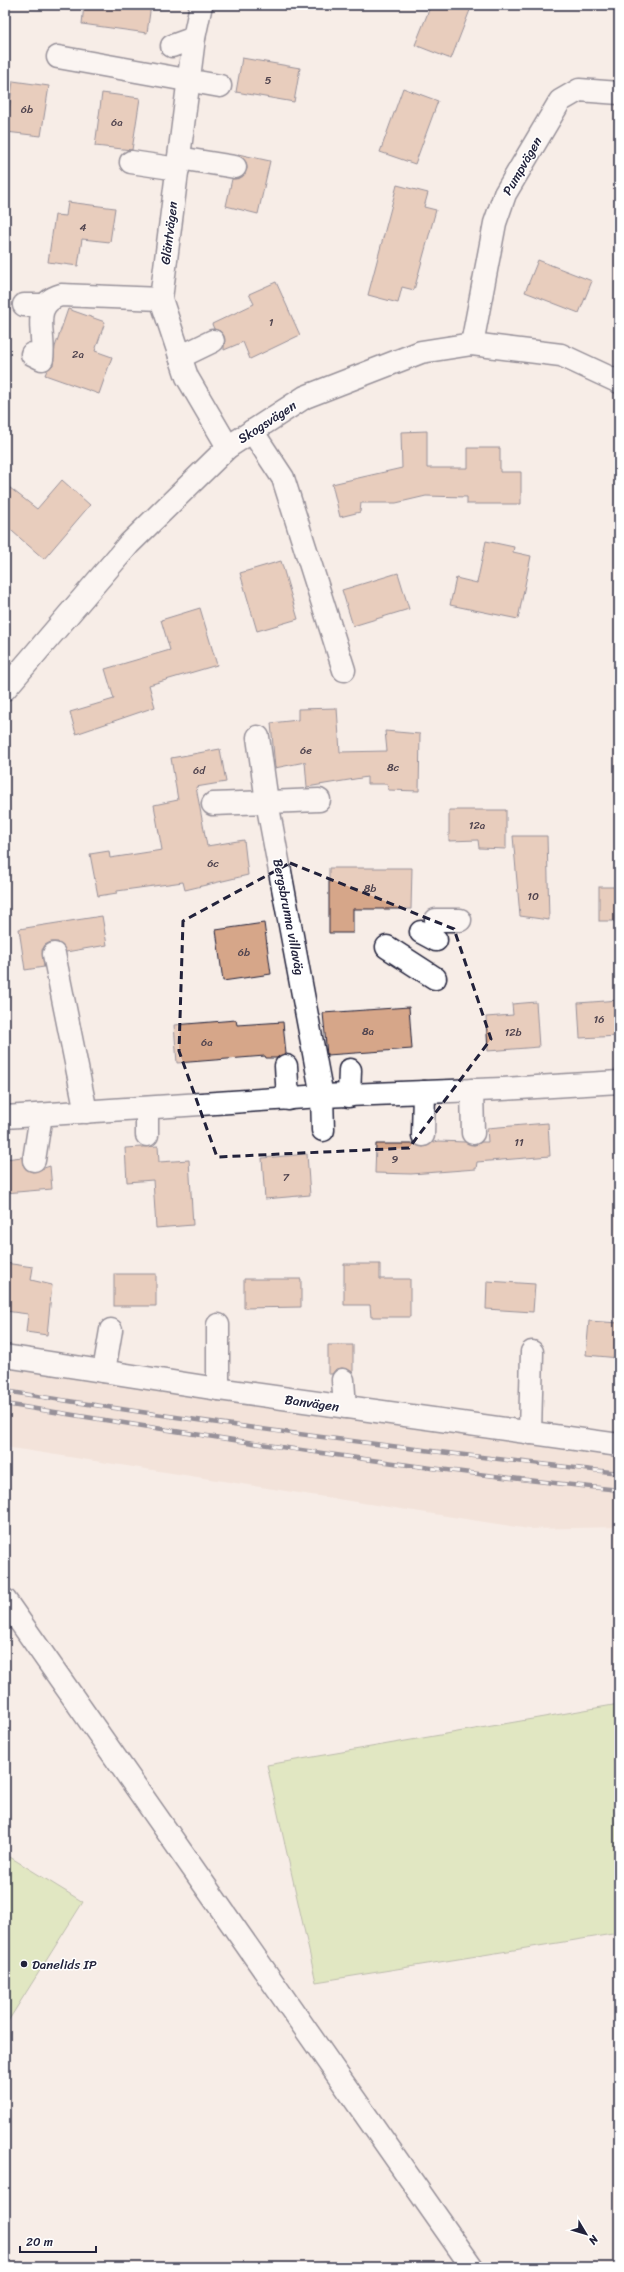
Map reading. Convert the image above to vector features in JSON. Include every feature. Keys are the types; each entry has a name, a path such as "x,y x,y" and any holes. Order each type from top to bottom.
{"street":[{"name":"Gläntvägen","path":"201,5 194,38 161,299 186,377 228,447"},
{"path":"172,46 194,38"},
{"path":"58,57 189,82 220,86"},
{"name":"Pumpvägen","path":"472,344 495,223 509,187 560,101 579,90 619,93"},
{"path":"131,162 235,167"},
{"path":"32,354 42,359 34,305 50,298 61,294 98,302 161,299"},
{"path":"180,356 213,341"},
{"name":"Skogsvägen","path":"5,689 129,544 228,447 312,394 421,352 472,344 561,355 619,382"},
{"path":"252,431 283,478 344,670"},
{"name":"Bergsbrunna villaväg","path":"258,737 267,802 322,1096 323,1130"},
{"path":"213,804 319,800"},
{"path":"431,931 460,920"},
{"path":"387,948 435,978"},
{"path":"54,954 86,1112"},
{"path":"286,1066 288,1099"},
{"path":"349,1096 350,1070"},
{"path":"5,1117 322,1096 349,1096 619,1082"},
{"path":"472,1090 473,1133"},
{"path":"423,1135 424,1092"},
{"path":"147,1108 147,1135"},
{"path":"34,1160 41,1115"},
{"path":"218,1325 218,1390"},
{"path":"104,1371 111,1330"},
{"path":"530,1433 532,1352"},
{"name":"Banvägen","path":"5,1356 36,1354 104,1371 218,1390 619,1445"},
{"path":"343,1380 346,1407"},
{"path":"5,1600 472,2267"}],"highlighted area":[{"path":"290,863 454,929 491,1039 409,1148 217,1157 179,1051 183,921"}],"shaded area":[{"path":"5,1367 619,1458 619,1527 529,1529 5,1447"}],"green space":[{"path":"619,1704 619,1933 316,1982 267,1765"},
{"name":"Danelids IP","path":"5,1854 83,1902 5,2026"}],"building":[{"path":"84,5 151,5 147,33 82,24"},
{"path":"431,5 472,5 451,59 415,45"},
{"path":"242,58 300,68 294,102 236,92"},
{"path":"13,81 49,86 41,136 6,132"},
{"path":"403,88 438,101 415,164 380,152"},
{"path":"102,93 140,98 132,150 95,146"},
{"path":"238,154 270,161 258,214 226,206 232,179 240,178 247,169 246,162"},
{"path":"397,185 428,193 424,207 436,210 414,290 402,287 398,303 368,295"},
{"path":"68,202 115,208 110,242 82,239 78,266 48,262 55,215 66,216"},
{"path":"538,260 592,281 579,313 525,292"},
{"path":"276,282 300,335 250,359 243,342 224,350 224,336 220,331 214,329 212,324 254,304 249,294"},
{"path":"68,309 105,322 95,351 112,357 99,394 45,375 47,370 53,365 55,347"},
{"path":"427,431 427,468 468,468 468,448 500,448 500,472 521,472 521,504 467,504 467,497 426,496 396,503 361,503 360,512 340,517 332,484 402,468 401,432"},
{"path":"62,480 90,505 44,559 5,525 5,484 37,509"},
{"path":"486,541 514,547 513,552 531,556 518,619 450,605 456,578 477,583"},
{"path":"281,561 298,619 257,631 240,573"},
{"path":"398,573 409,609 353,626 342,590"},
{"path":"200,608 217,665 149,685 155,707 76,734 70,712 114,699 105,669 170,650 161,620"},
{"path":"337,708 340,752 387,751 385,731 420,734 419,791 388,790 387,784 367,784 367,777 307,787 305,762 275,768 271,723 298,720 298,709"},
{"path":"220,749 226,782 196,787 207,846 244,840 248,875 185,890 183,882 117,891 117,893 98,896 90,854 109,851 110,858 162,850 154,805 178,800 171,758"},
{"path":"449,810 506,810 506,849 479,848 478,840 449,841"},
{"path":"513,836 547,836 549,920 520,916"},
{"path":"329,868 412,868 411,909 353,909 353,933 329,933"},
{"path":"599,887 619,887 619,921 599,921"},
{"path":"102,916 107,945 66,952 58,942 51,942 45,945 42,950 44,967 25,970 19,929"},
{"path":"264,923 271,974 223,981 216,930"},
{"path":"619,1000 619,1036 580,1038 578,1003"},
{"path":"536,1002 539,1047 488,1051 486,1017 513,1015 512,1004"},
{"path":"409,1007 412,1049 327,1055 323,1013"},
{"path":"236,1020 237,1025 283,1022 286,1054 277,1058 266,1058 265,1056 177,1063 174,1025"},
{"path":"548,1123 550,1156 477,1162 476,1169 411,1174 375,1173 376,1144 415,1144 423,1147 439,1141 465,1142 474,1145 481,1142 488,1142 487,1128"},
{"path":"158,1146 159,1162 189,1160 193,1225 156,1228 153,1180 127,1182 125,1148"},
{"path":"307,1154 310,1195 265,1199 262,1158"},
{"path":"22,1157 23,1165 32,1172 50,1166 52,1189 5,1193 5,1159"},
{"path":"5,1263 33,1267 31,1280 52,1285 47,1335 26,1332 28,1314 5,1311"},
{"path":"344,1264 380,1264 380,1279 410,1279 410,1317 371,1317 370,1305 344,1305"},
{"path":"114,1274 156,1274 156,1306 114,1306"},
{"path":"244,1279 301,1279 301,1307 244,1308"},
{"path":"487,1281 535,1284 533,1312 486,1309"},
{"path":"589,1321 619,1323 619,1358 586,1355"},
{"path":"328,1345 353,1345 353,1373 342,1368 336,1369 332,1374 328,1374"}],"railway":[{"path":"5,1391 312,1436 619,1473"},
{"path":"5,1404 388,1462 542,1482 619,1490"}],"place":[{"name":"Danelids IP","path":"24,1964"}]}
